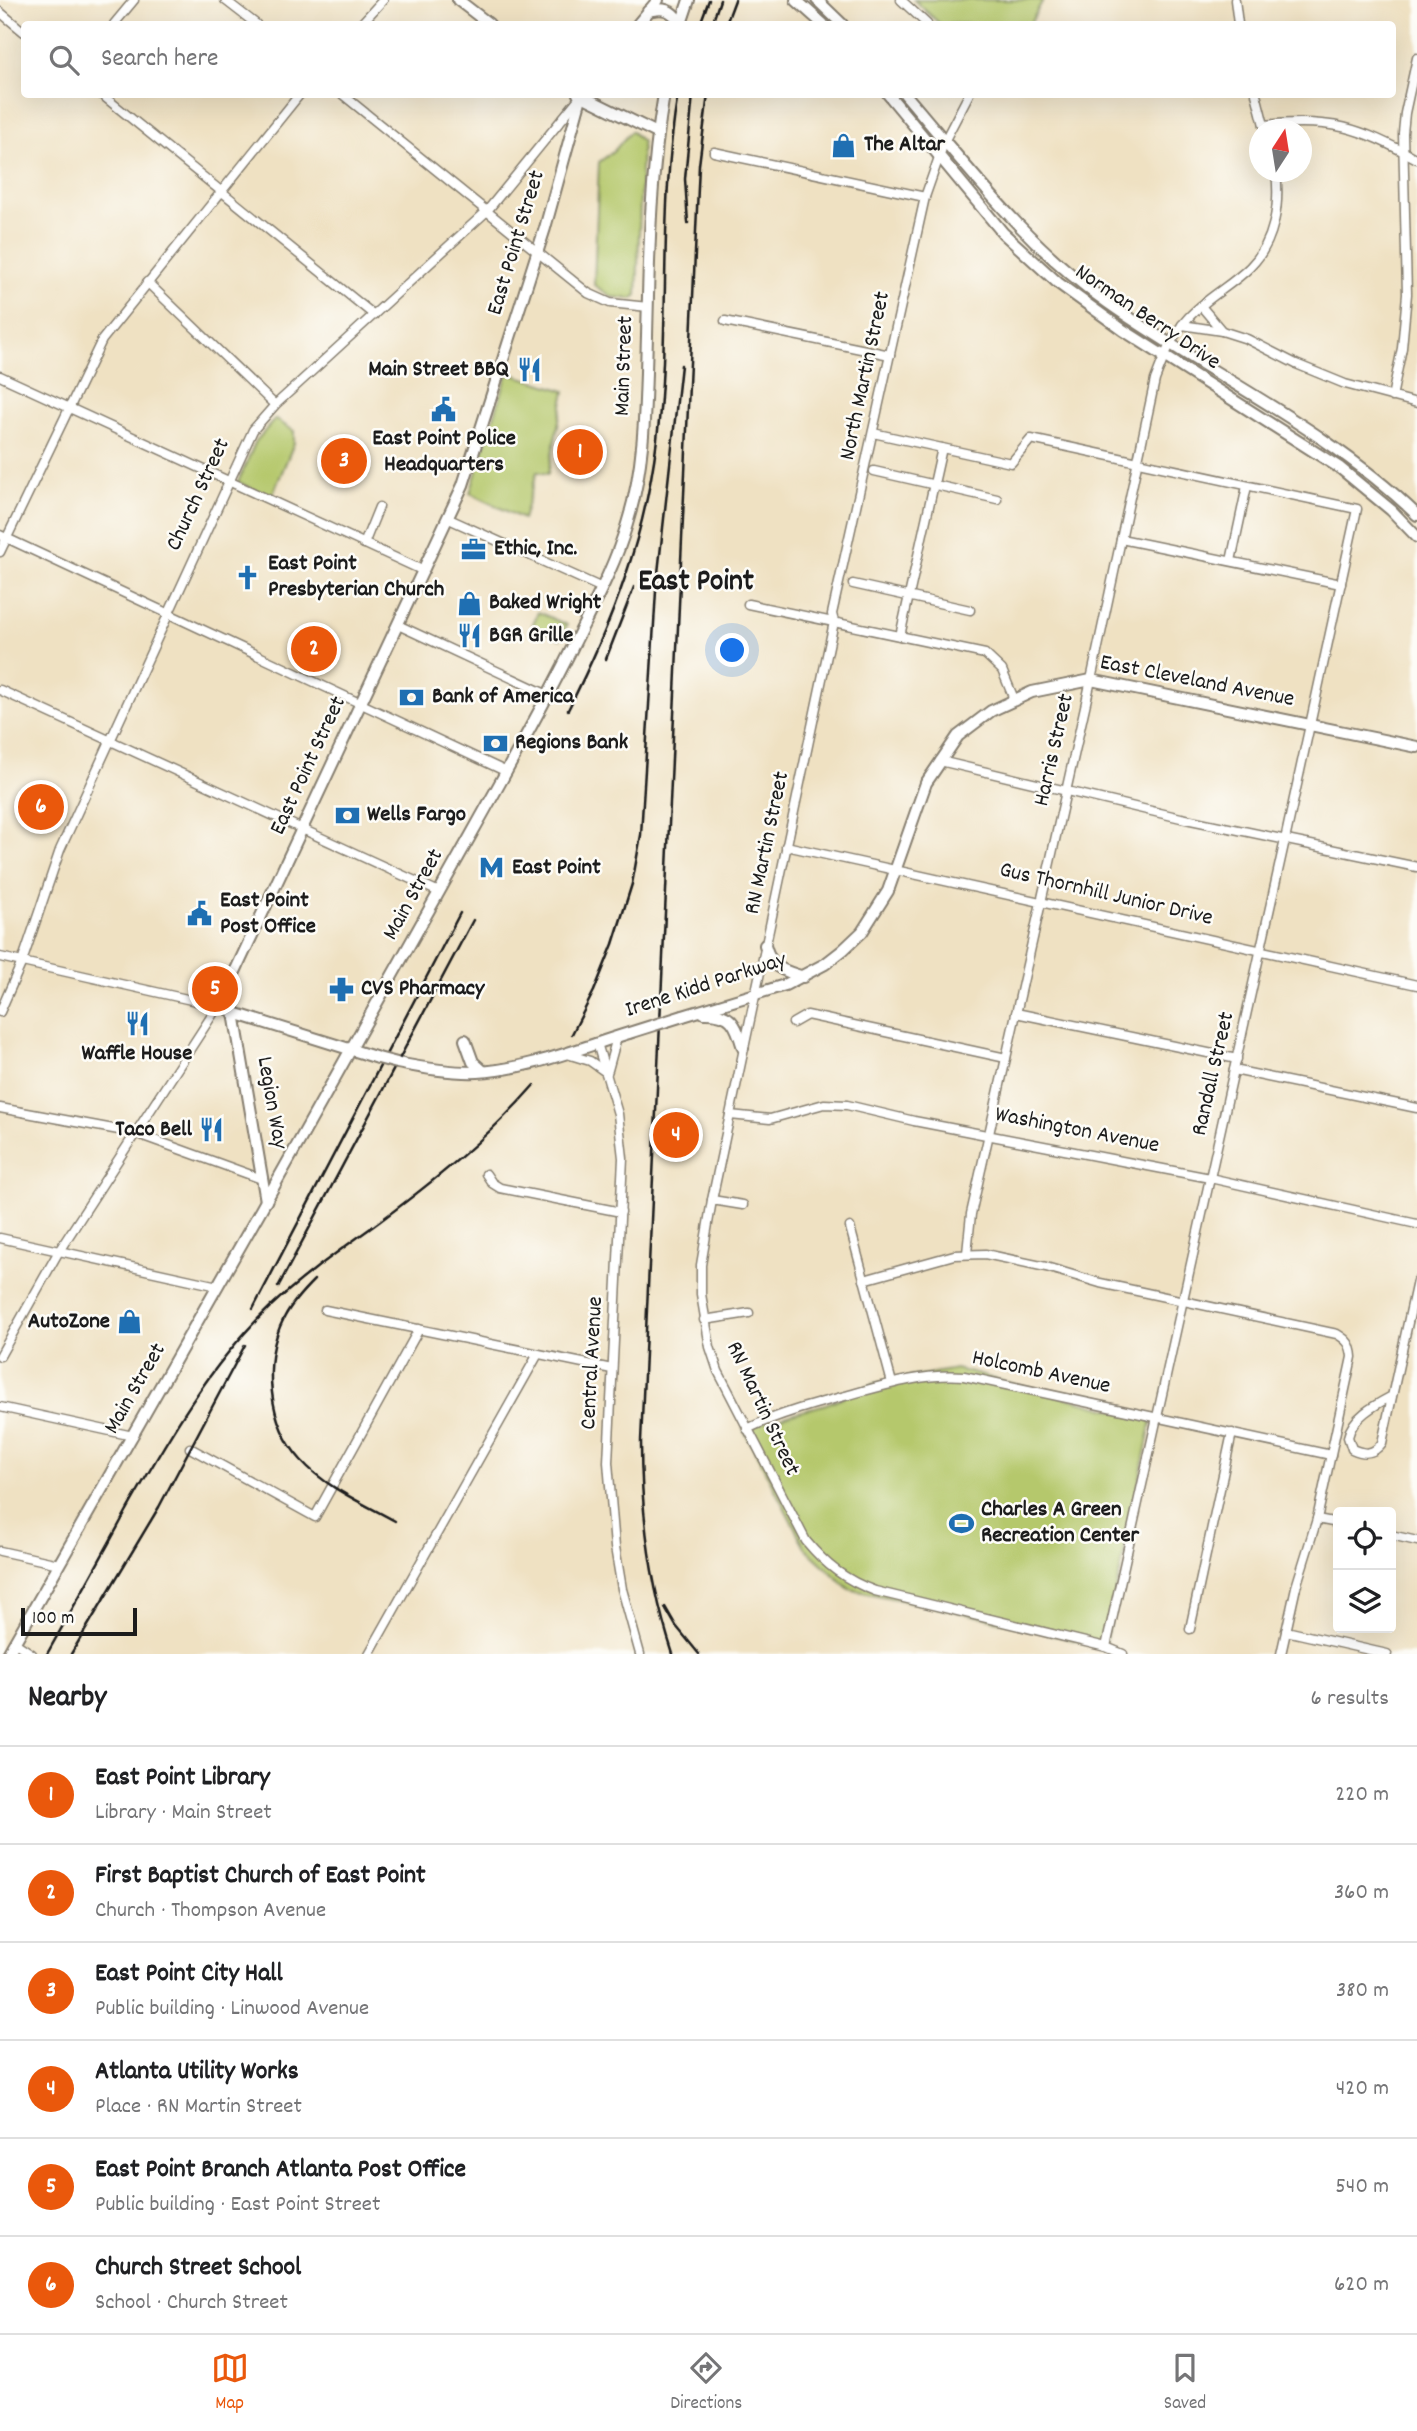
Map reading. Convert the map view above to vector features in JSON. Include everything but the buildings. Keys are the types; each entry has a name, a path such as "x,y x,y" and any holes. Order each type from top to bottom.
{"main road":[{"path":"458,0 485,21"},
{"path":"640,21 658,0"},
{"path":"681,21 689,0"},
{"path":"796,0 820,21"},
{"path":"817,0 839,21"},
{"path":"648,11 665,9 678,21"},
{"name":"East Point Street","path":"234,1013 233,976 463,485 537,252 579,98"},
{"path":"586,98 657,133"},
{"name":"Main Street","path":"8,1654 508,772 602,588 627,526 640,469 644,428 650,203 663,98"},
{"name":"Norman Berry Drive","path":"890,98 1019,249 1079,300 1340,467 1383,503 1417,537"},
{"name":"Norman Berry Drive","path":"908,98 1002,209 1052,257 1107,302 1312,431 1370,474 1417,515"},
{"name":"East Cleveland Avenue","path":"1014,699 1050,687 1091,680 1417,747"},
{"name":"Irene Kidd Parkway","path":"351,1050 397,1063 446,1071 483,1071 530,1064 803,977 834,957 862,932 886,896 898,869 919,800 957,736 991,711 1014,699"},
{"path":"765,945 770,961 781,969 803,977"},
{"path":"234,1013 351,1050"},
{"name":"Legion Way","path":"234,1013 266,1201"},
{"path":"687,1015 716,1013 726,1016 737,1028 743,1048"},
{"path":"464,1040 473,1062 483,1071"}],"street":[{"path":"116,21 134,0"},
{"path":"225,0 252,21"},
{"path":"364,21 383,0"},
{"path":"901,0 924,21"},
{"path":"1235,0 1238,21"},
{"path":"0,12 21,30"},
{"path":"1392,397 1402,348 1407,294 1403,152 1405,113 1417,58"},
{"path":"106,98 374,315"},
{"path":"0,552 3,536 102,340 297,98"},
{"path":"347,98 596,298 610,303 648,307"},
{"name":"Church Street","path":"0,1012 22,962 60,850 167,612 253,430 275,405 487,211 578,98"},
{"name":"North Martin Street","path":"834,622 832,614 925,197 939,154 967,98"},
{"path":"1257,98 1263,119"},
{"path":"1312,122 1336,125 1380,139 1417,159"},
{"path":"714,152 925,197"},
{"name":"Harris Street","path":"967,1253 971,1214 988,1135 1091,680 1155,380 1164,356 1182,325 1200,306 1250,268 1262,253 1272,231 1277,208 1276,182"},
{"path":"147,282 275,405"},
{"path":"1200,306 1222,331"},
{"path":"725,321 890,355"},
{"path":"1182,325 1222,331 1247,339 1296,364 1345,384 1417,403"},
{"path":"0,376 424,571"},
{"path":"873,433 1011,463 1031,439 1247,486 1230,561"},
{"path":"900,636 942,448"},
{"path":"874,471 997,499"},
{"name":"Randall Street","path":"1106,1647 1181,1300 1262,950 1357,509 1247,486"},
{"path":"364,544 379,507"},
{"path":"449,519 602,588"},
{"path":"3,536 508,772"},
{"path":"1121,539 1341,584"},
{"path":"853,584 970,610"},
{"path":"748,604 985,654 1002,670 1014,699"},
{"name":"RN Martin Street","path":"834,622 754,994 701,1265 704,1320 718,1371 806,1541 823,1562 843,1577 875,1591 1106,1647 1123,1654"},
{"path":"398,625 548,695"},
{"path":"0,690 439,892"},
{"path":"940,761 1065,792 1417,867"},
{"name":"Gus Thornhill Junior Drive","path":"786,846 1417,985"},
{"path":"0,957 218,1006 234,1013"},
{"name":"East Point Street","path":"0,1356 59,1251 218,1006 233,976"},
{"path":"1016,1013 1237,1059"},
{"path":"793,1023 807,1015 1006,1058"},
{"name":"Central Avenue","path":"607,1073 617,1037"},
{"name":"Central Avenue","path":"597,1043 621,1132 623,1158 608,1451 610,1504 622,1588 640,1654"},
{"path":"564,1053 590,1061 607,1073"},
{"path":"1234,1070 1417,1108"},
{"name":"Washington Avenue","path":"730,1115 770,1119 824,1104 847,1105 914,1121 1210,1178 1417,1224"},
{"path":"0,1108 135,1133 262,1179"},
{"path":"486,1174 492,1183 500,1188 621,1212"},
{"path":"712,1200 743,1205"},
{"path":"850,1227 892,1383"},
{"path":"0,1238 218,1286"},
{"path":"864,1280 967,1253 985,1254 1046,1267 1100,1283 1337,1334 1347,1340 1352,1348 1352,1357 1317,1518 1281,1654"},
{"path":"1392,1396 1352,1423 1348,1437 1352,1449 1368,1453 1376,1451 1382,1443 1417,1282"},
{"path":"325,1310 612,1368"},
{"path":"704,1320 749,1313"},
{"path":"190,1448 315,1517 419,1329"},
{"path":"369,1654 538,1354"},
{"name":"Holcomb Avenue","path":"747,1429 787,1412 892,1383 929,1376 964,1376 1331,1455"},
{"path":"0,1407 132,1436"},
{"path":"1190,1629 1232,1433"},
{"path":"1317,1518 1333,1522"},
{"path":"1396,1536 1417,1541"},
{"path":"0,1551 59,1564"},
{"path":"1286,1631 1387,1654"},
{"path":"14,1642 32,1654"}],"green space":[{"path":"914,0 1043,0 1032,21 937,21"},
{"path":"631,131 642,142 637,295 632,299 612,297 594,285 599,162 614,151"},
{"path":"508,373 565,391 548,474 537,472 523,519 470,493"},
{"path":"275,419 294,431 294,443 273,494 259,492 238,482 256,441"},
{"path":"538,612 567,625 560,639 532,626"},
{"name":"Charles A Green Recreation Center","path":"956,1369 1152,1420 1104,1648 987,1618 849,1589 806,1549 743,1428 826,1404 876,1383"}],"railway":[{"path":"701,21 709,0"},
{"path":"713,21 720,0"},
{"path":"727,21 735,0"},
{"path":"568,710 599,645 624,579 652,476 661,396 668,180 677,98"},
{"path":"688,223 685,179 693,98"},
{"path":"673,1654 658,1602 648,1549 641,1441 699,165 707,98"},
{"path":"572,1034 594,991 613,944 632,884 641,835 656,591 681,365"},
{"path":"606,659 634,587"},
{"path":"253,1309 460,913"},
{"path":"278,1287 473,920"},
{"path":"47,1654 158,1456 209,1377 248,1329 283,1295 400,1206 480,1140 534,1085"},
{"path":"314,1280 287,1313 277,1335 273,1353 272,1392 281,1429 301,1460 322,1479 395,1521"},
{"path":"71,1654 159,1507 245,1345"},
{"path":"665,1607 676,1626 699,1654"}],"place":[{"name":"The Altar","path":"844,145"},
{"name":"Main Street BBQ","path":"529,370"},
{"name":"East Point Police Headquarters","path":"444,409"},
{"name":"East Point Library","path":"580,452"},
{"name":"East Point City Hall","path":"344,461"},
{"name":"Ethic, Inc.","path":"474,549"},
{"name":"East Point Presbyterian Church","path":"248,577"},
{"name":"Baked Wright","path":"469,603"},
{"name":"BGR Grille","path":"469,636"},
{"name":"First Baptist Church of East Point","path":"314,649"},
{"name":"Bank of America","path":"412,697"},
{"name":"Regions Bank","path":"495,743"},
{"name":"Church Street School","path":"41,807"},
{"name":"Wells Fargo","path":"347,815"},
{"name":"East Point","path":"492,868"},
{"name":"East Point Post Office","path":"200,914"},
{"name":"East Point Branch Atlanta Post Office","path":"215,989"},
{"name":"CVS Pharmacy","path":"341,989"},
{"name":"Waffle House","path":"137,1024"},
{"name":"Taco Bell","path":"212,1130"},
{"name":"Atlanta Utility Works","path":"676,1135"},
{"name":"AutoZone","path":"130,1322"},
{"name":"Charles A Green Recreation Center","path":"961,1523"}],"district":[{"name":"East Point","path":"696,583"}]}
